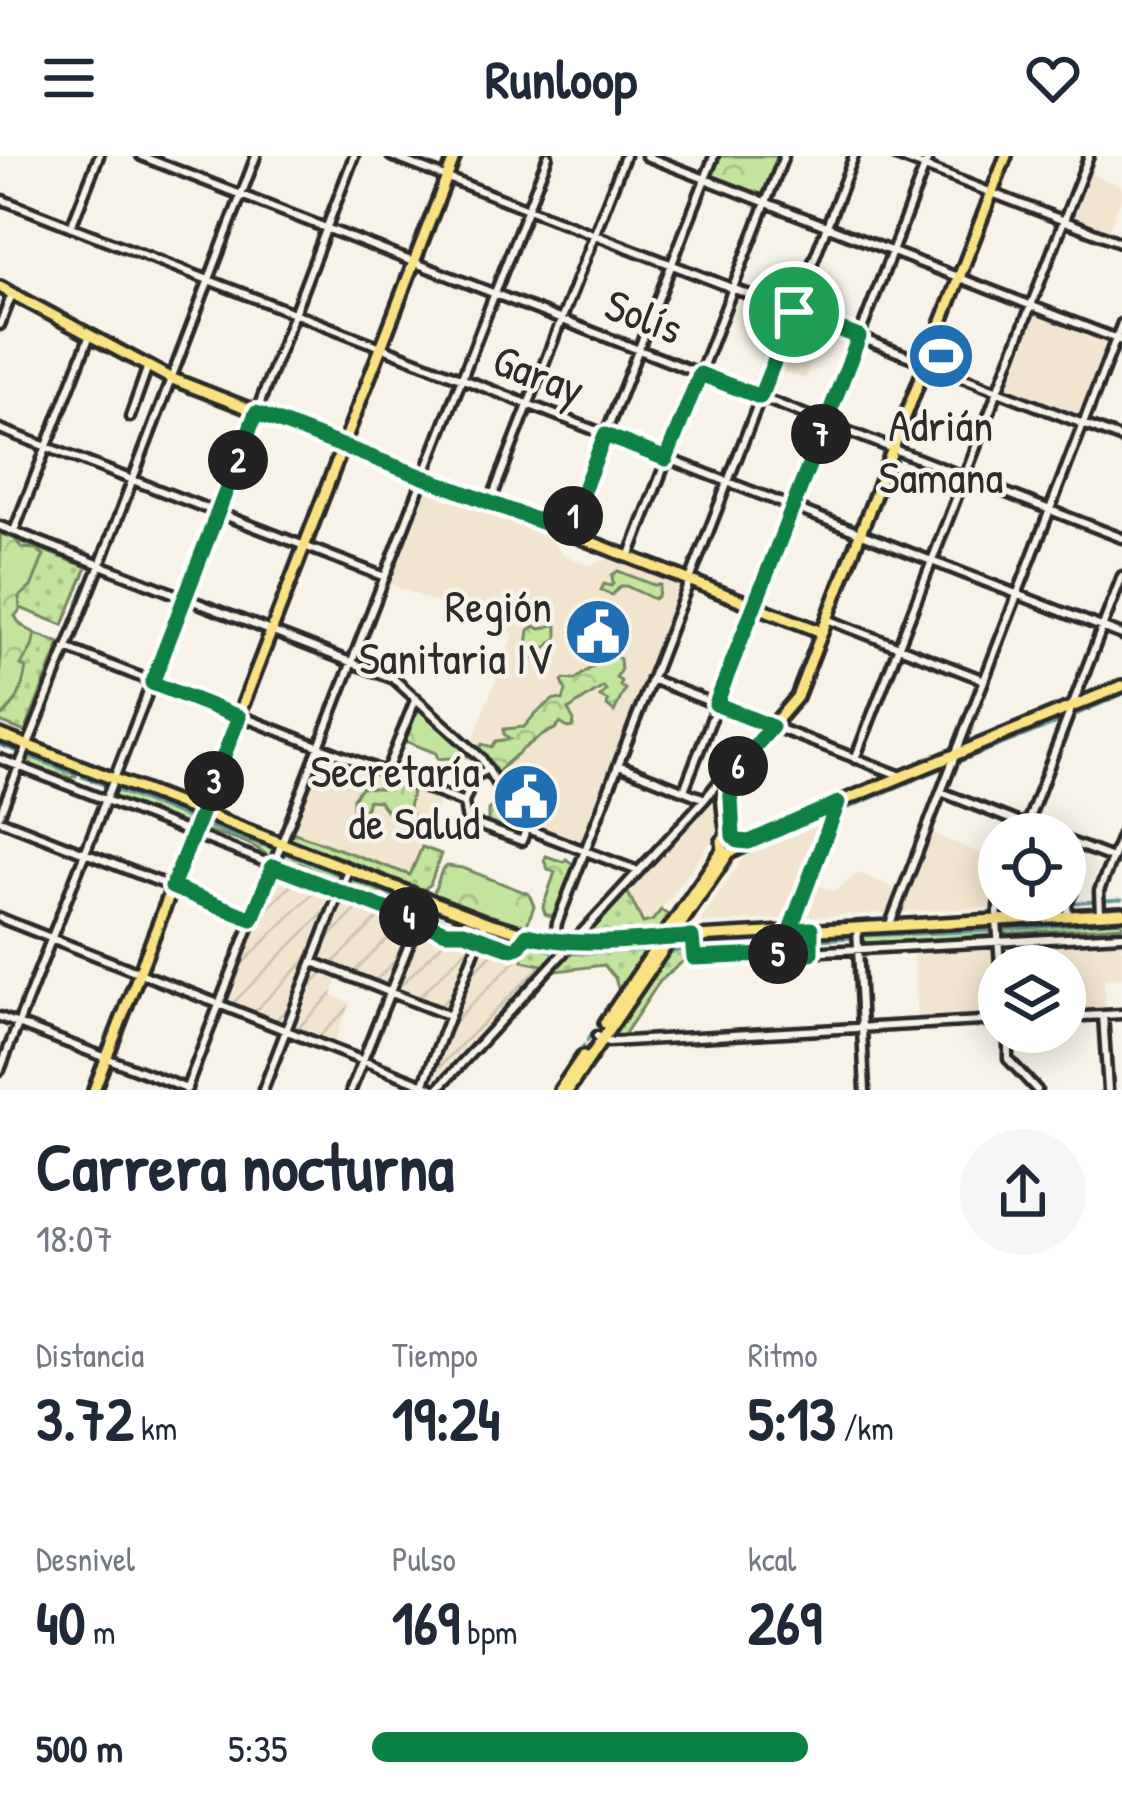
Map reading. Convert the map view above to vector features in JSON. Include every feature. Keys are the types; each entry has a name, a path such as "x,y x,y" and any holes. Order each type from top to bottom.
{"main road":[{"path":"94,1090 455,156"},
{"path":"734,844 729,772 794,695 1006,156"},
{"path":"0,287 170,378 822,632"},
{"path":"565,1089 734,844 1122,686"},
{"path":"0,735 486,922 554,941 978,921"},
{"path":"1086,915 1122,913"}],"street":[{"path":"71,227 100,156"},
{"name":"Solís","path":"141,156 1122,538"},
{"path":"252,919 0,817 256,156"},
{"path":"0,1070 354,156"},
{"path":"391,156 1122,439"},
{"path":"0,1017 187,1090 548,156"},
{"path":"490,503 625,156"},
{"path":"646,156 1119,339"},
{"path":"567,532 714,156"},
{"path":"628,557 784,156"},
{"path":"554,941 556,923 854,156"},
{"path":"896,156 1122,243"},
{"path":"683,790 929,156"},
{"path":"855,759 1089,156"},
{"name":"Garay","path":"0,199 1122,635"},
{"path":"0,325 12,294"},
{"path":"890,925 1122,323"},
{"path":"14,532 89,334"},
{"path":"130,417 148,366"},
{"path":"0,429 385,577"},
{"path":"0,526 394,679 472,749 522,827 638,871"},
{"path":"1030,813 1122,575"},
{"path":"827,619 984,680"},
{"path":"65,648 464,803"},
{"path":"651,679 902,776"},
{"path":"386,774 416,698"},
{"path":"0,759 446,932 464,932 512,949 527,935"},
{"path":"618,765 705,799"},
{"path":"488,769 474,777 464,803 467,821 522,841 526,829"},
{"path":"0,918 437,1090 729,772"},
{"path":"941,792 987,813"},
{"path":"790,930 838,803"},
{"path":"1100,914 1099,891 1122,834"},
{"path":"1086,848 1113,859"},
{"path":"262,1090 349,869"},
{"path":"351,1090 427,899"},
{"path":"997,921 998,945"},
{"path":"424,1083 486,922"},
{"path":"857,927 865,1090"},
{"path":"811,929 811,953"},
{"path":"692,937 694,958 1122,934"},
{"path":"312,962 449,1016"},
{"path":"1086,1016 1122,1014"},
{"path":"1103,1015 1108,1090"},
{"path":"599,1037 608,1042 978,1021"},
{"path":"1007,1053 1007,1059 1037,1090"}],"shaded area":[{"path":"1088,173 1122,186 1108,231 1072,215"},
{"path":"1031,306 1116,338 1083,424 998,391"},
{"path":"785,349 812,360 805,379 778,369"},
{"path":"427,484 543,528 561,554 589,565 616,557 683,584 582,844 523,823 485,758 471,744 514,633 386,583"},
{"path":"324,756 440,800 411,875 291,832"},
{"path":"710,803 720,810 721,829 652,921 643,924 627,891"},
{"path":"840,815 815,884 834,891 860,873 897,890 922,829 978,852 978,908 703,923 744,857"},
{"path":"274,874 485,951 546,965 429,1089 419,1085 445,1016 340,975 332,995 350,1003 334,1043 224,1002"},
{"path":"1122,942 1122,977 1104,979 1106,1012 1086,1013 1086,945 1044,945"},
{"path":"978,948 978,1019 917,1022 913,950"}],"green space":[{"path":"718,156 778,156 762,196 713,178"},
{"path":"0,534 87,567 63,625 0,600"},
{"path":"0,534 44,555 31,587 19,597 20,610 15,616 35,633 21,665 26,668 18,696 0,717"},
{"path":"618,571 660,585 658,596 654,599 626,586 612,595 601,590 604,584 613,584 612,575"},
{"path":"592,611 586,624 598,641 586,651 576,646 580,633 574,627 580,614"},
{"path":"0,620 60,643 25,732 0,722"},
{"path":"553,625 557,639 525,659 529,630"},
{"path":"612,646 610,654 620,659 616,678 625,689 614,712 600,697 606,690 603,687 568,710 573,727 560,723 495,775 478,752 482,744 492,747 496,741 510,739 504,729 524,727 554,699 563,700 562,681 575,680 601,660 598,647"},
{"path":"420,706 475,759 463,755 460,762 438,759 436,753 402,740 415,707"},
{"path":"30,752 75,770 76,776 28,765"},
{"path":"395,779 412,792 410,822 402,821 401,812 390,815 379,801 368,800 366,808 358,811 353,808 361,787 389,789 389,781"},
{"path":"116,786 193,816 193,823 187,825 112,797"},
{"path":"495,804 505,807 517,833 488,823 488,810"},
{"path":"209,820 276,849 268,856 245,842 202,830"},
{"path":"291,828 410,875 422,847 441,854 430,885 421,891 291,841"},
{"path":"284,849 339,870 343,876 336,880 299,863 282,866 277,860"},
{"path":"546,856 574,865 557,912 551,916 543,907 555,872 548,869"},
{"path":"447,866 529,894 534,906 526,927 435,897"},
{"path":"353,876 420,901 420,907 413,910 354,887 348,881"},
{"path":"627,891 643,923 652,921 661,910 671,917 647,934 591,935 591,930"},
{"path":"1122,917 1122,926 1004,934 1001,929 1004,924"},
{"path":"992,926 993,935 861,941 861,935 874,931"},
{"path":"804,936 804,946 702,954 695,945 700,942"},
{"path":"529,941 555,945 559,953 546,966 523,961 523,946"},
{"path":"690,945 687,958 660,981 622,1038 610,1038 669,946"},
{"path":"573,949 650,949 620,995 604,965 549,972"}],"waterway":[{"path":"1074,716 1122,695"},
{"path":"956,763 1062,721"},
{"path":"0,745 18,752"},
{"path":"28,756 76,775"},
{"path":"839,812 939,770"},
{"path":"82,777 104,785"},
{"path":"115,790 192,820"},
{"path":"741,854 829,816"},
{"path":"203,825 274,849"},
{"path":"282,852 341,876"},
{"path":"350,879 419,907"},
{"path":"1104,900 1122,899"},
{"path":"1086,902 1095,901"},
{"path":"427,911 453,925"},
{"path":"1005,930 1122,921"},
{"path":"864,936 992,931"},
{"path":"487,934 514,942"},
{"path":"815,940 853,938"},
{"path":"698,947 806,941"},
{"path":"528,944 557,953"},
{"path":"666,954 688,948"},
{"path":"618,994 648,951"},
{"path":"567,954 649,951"},
{"path":"602,1018 616,996"},
{"path":"587,1041 589,1037"},
{"path":"578,1053 584,1045"},
{"path":"569,1068 571,1064"},
{"path":"554,1090 562,1078"}],"place":[{"name":"Adrián Samana","path":"941,356"},
{"name":"Región Sanitaria IV","path":"598,632"},
{"name":"Secretaría de Salud","path":"526,797"}],"route":[{"path":"794,312 859,337 716,704 772,727 730,780 733,836 738,841 749,842 838,803 790,930 811,929 811,953 694,958 692,937 589,943 527,935 512,949 464,932 446,932 273,866 252,919 172,887 239,717 152,683 256,413 567,532 605,435 666,459 700,374 760,397 794,312"}]}
